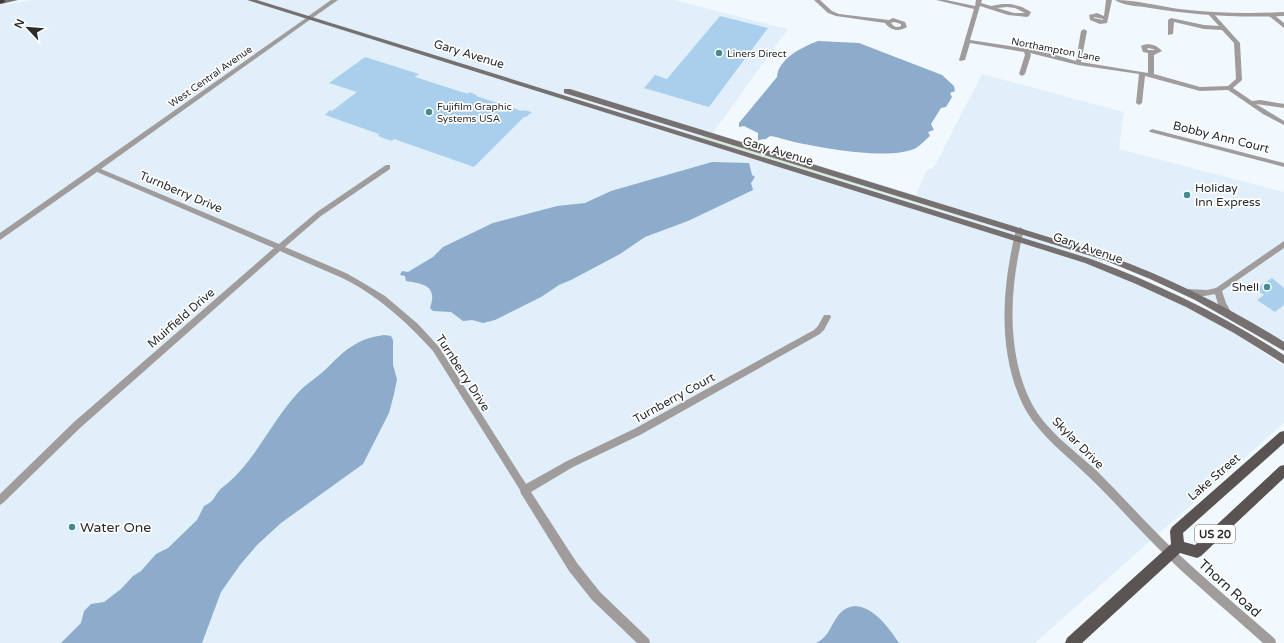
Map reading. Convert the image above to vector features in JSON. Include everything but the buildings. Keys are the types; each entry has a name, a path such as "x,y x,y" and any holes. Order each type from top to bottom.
{"main road":[{"path":"1,1 14,0"},
{"name":"Gary Avenue","path":"250,0 313,16 1019,235 1107,258 1188,292 1227,312 1284,347"},
{"name":"Gary Avenue","path":"271,0 313,16"},
{"name":"Gary Avenue","path":"1019,235 1163,291 1247,335 1284,360"},
{"name":"Lake Street","path":"1175,550 1176,530 1284,436"},
{"name":"US 20","path":"1175,550 1197,552 1284,470"},
{"path":"1072,643 1175,550"}],"street":[{"name":"West Central Avenue","path":"0,237 335,0"},
{"path":"817,0 830,12 838,15 889,22"},
{"path":"939,0 993,7 1005,5 1016,6 1028,12 1028,15 1018,16 999,12 993,7"},
{"path":"1105,18 1109,0"},
{"path":"1118,0 1165,9 1210,14 1284,14"},
{"path":"962,60 978,4"},
{"path":"1151,53 1151,76 1191,88 1213,90 1229,88 1239,80 1238,45 1210,14"},
{"path":"1271,15 1284,26"},
{"path":"1170,34 1171,20 1204,27 1222,28"},
{"path":"1078,62 1084,31"},
{"name":"Northampton Lane","path":"968,41 1142,73 1151,76"},
{"path":"1022,74 1028,55 1026,51"},
{"path":"1139,103 1142,73"},
{"path":"1229,88 1251,104 1284,123"},
{"path":"1251,104 1260,102 1284,106"},
{"name":"Bobby Ann Court","path":"1152,131 1284,165"},
{"name":"Muirfield Drive","path":"0,500 77,425 279,248 320,214 388,167"},
{"name":"Turnberry Drive","path":"96,169 343,275 365,287 395,307 436,349 573,567 601,600 645,643"},
{"name":"Skylar Drive","path":"1019,235 1011,272 1008,306 1016,370 1028,403 1050,436 1175,550"},
{"path":"1188,292 1207,293 1218,290 1284,244"},
{"path":"1218,290 1222,304 1227,312"},
{"name":"Turnberry Court","path":"524,491 570,464 637,432 817,332 827,317"},
{"name":"Thorn Road","path":"1175,550 1271,643"}],"shaded area":[{"path":"33,0 674,0 788,29 713,133 916,195 926,171 934,167 982,74 1124,112 1119,149 1284,192 1284,343 1211,300 1123,260 1104,254 1101,269 1161,294 1227,328 1284,366 1284,423 1035,643 0,643 0,5"}],"green space":[{"path":"703,136 980,221 980,222 702,138"}],"water":[{"path":"818,41 859,43 942,75 954,86 955,91 950,93 952,97 946,107 941,108 931,124 934,130 928,132 930,136 916,148 904,152 874,153 838,150 770,136 766,139 758,140 758,133 744,126 739,127 739,123 777,77 778,71 786,59 798,50"},
{"path":"712,162 749,163 752,175 755,177 751,183 753,190 688,221 645,237 620,254 495,320 483,323 472,320 463,321 451,312 433,311 430,308 432,294 430,290 418,283 406,281 405,276 400,275 402,271 408,272 433,257 443,247 493,223 557,206 585,203 611,191"},
{"path":"375,336 391,336 393,340 393,365 397,379 389,413 363,464 281,523 257,545 240,565 221,592 202,643 61,643 81,623 84,611 91,604 104,602 121,589 133,576 141,571 156,554 168,548 197,520 204,506 211,502 220,490 244,467 278,418 300,391 354,345"},
{"path":"855,606 862,607 875,614 891,631 899,643 816,643 827,634 841,612 847,608"}],"place":[{"name":"Liners Direct","path":"719,53"},
{"name":"Fujifilm Graphic Systems USA","path":"429,112"},
{"name":"Holiday Inn Express","path":"1187,195"},
{"name":"Shell","path":"1267,287"},
{"name":"Water One","path":"72,527"}]}
